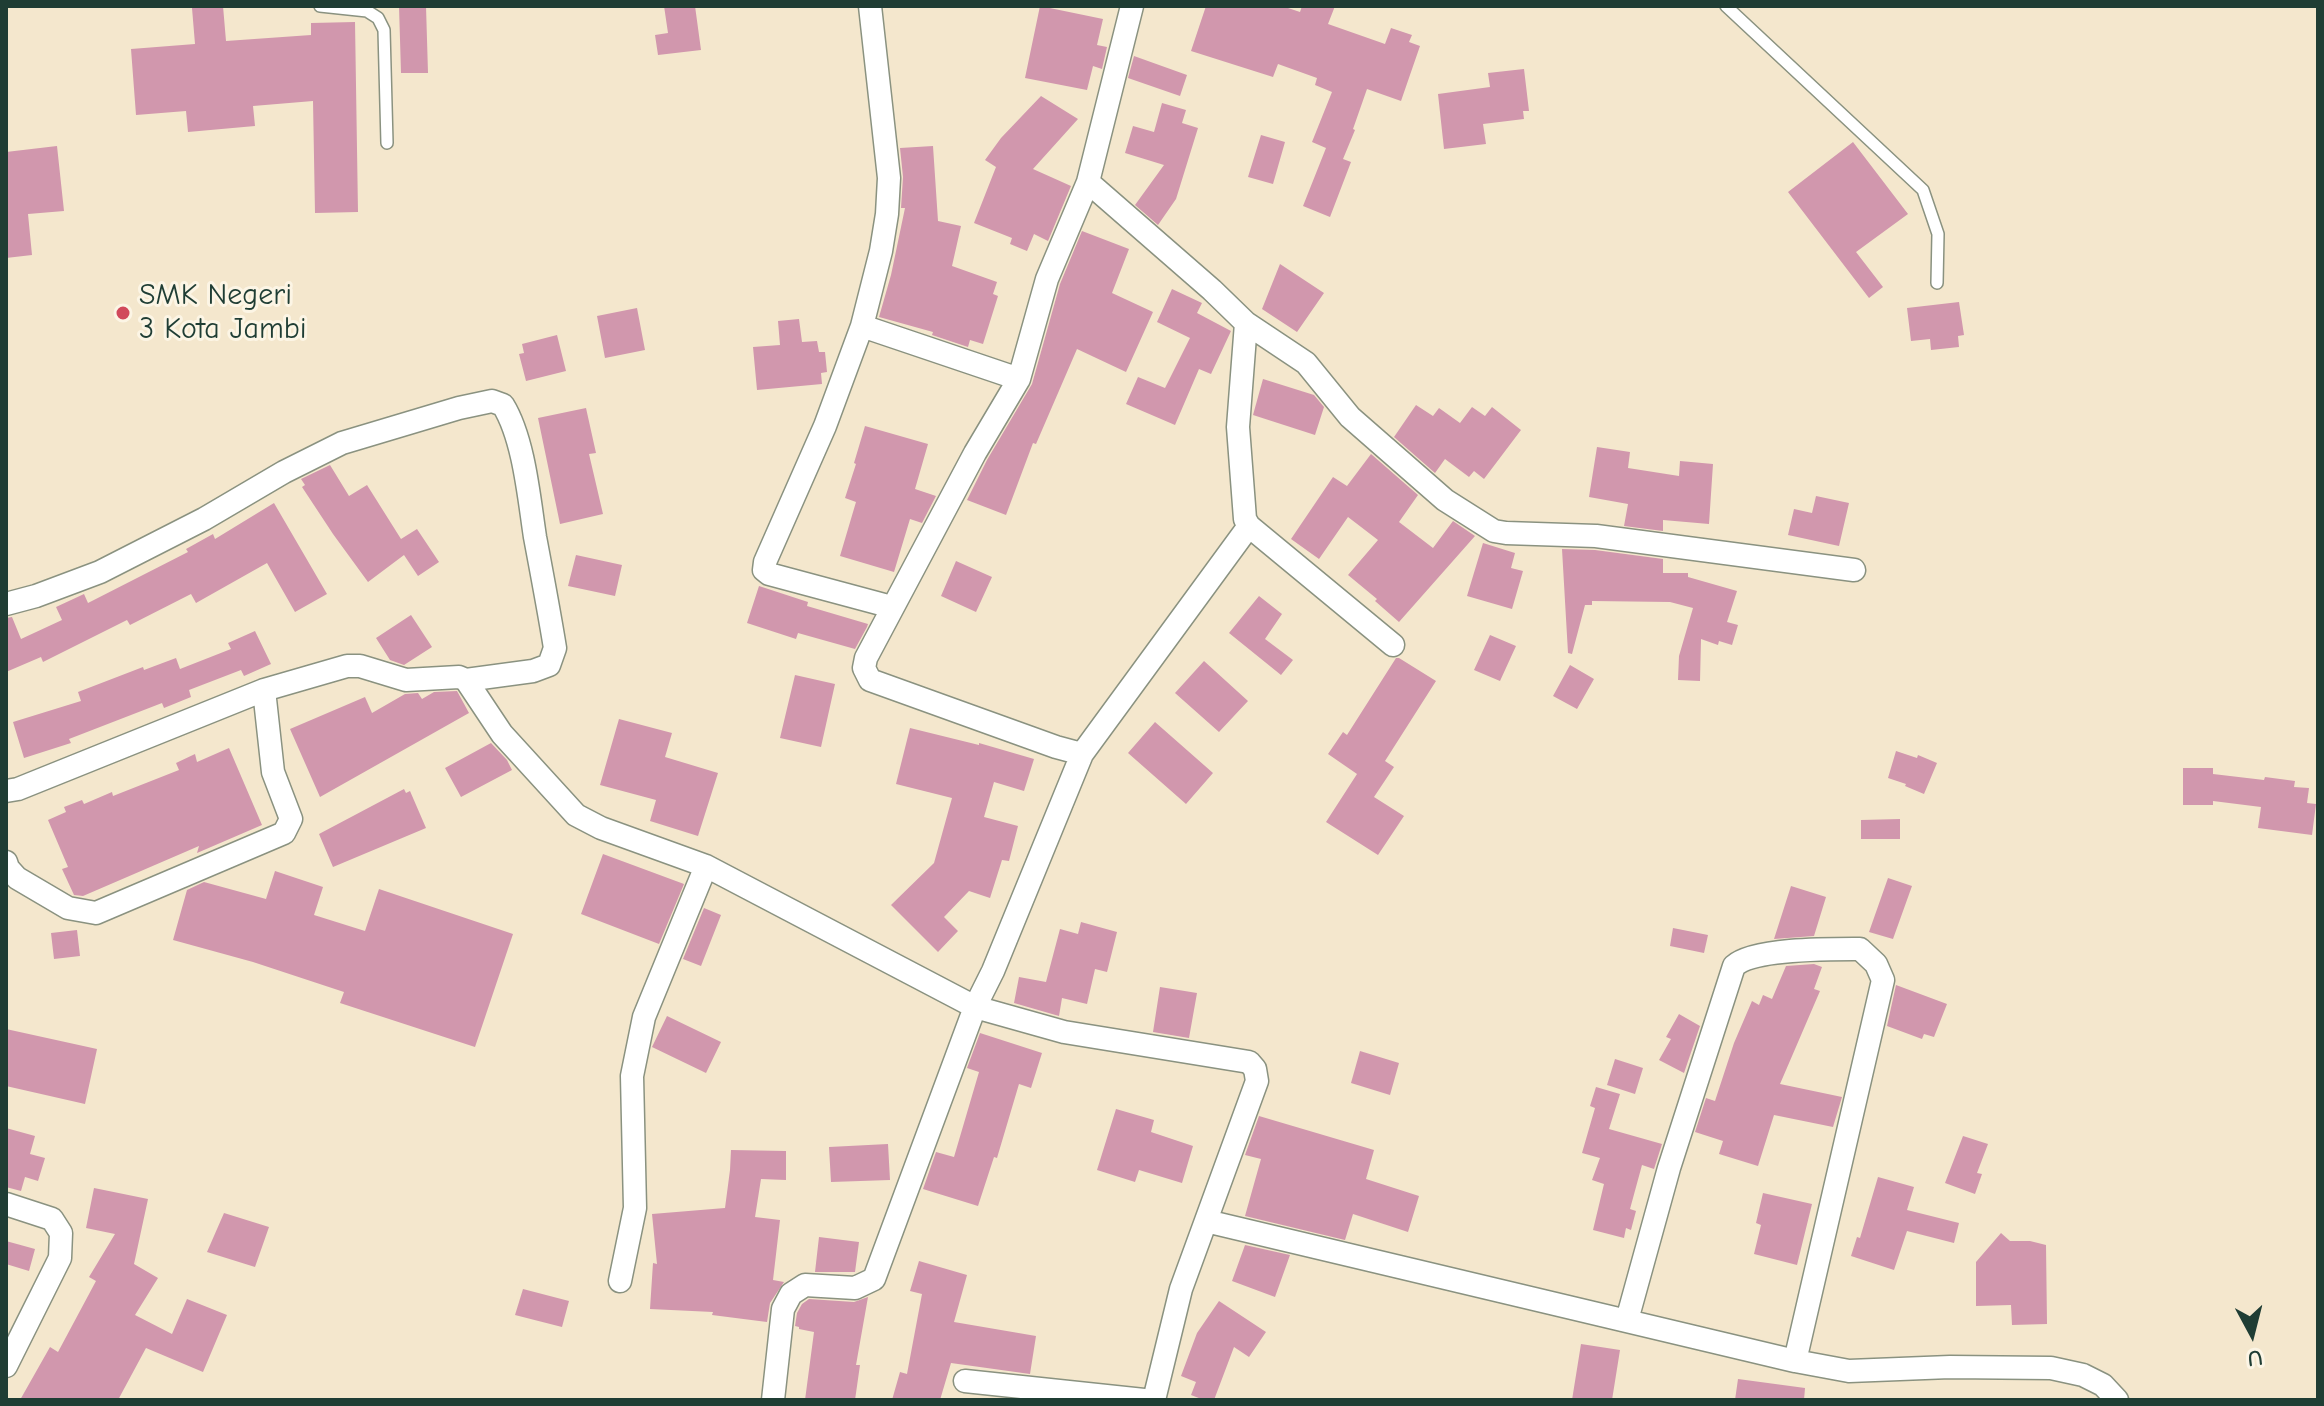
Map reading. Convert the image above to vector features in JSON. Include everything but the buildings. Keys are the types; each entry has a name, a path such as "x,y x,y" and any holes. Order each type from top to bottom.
{"street":[{"path":"870,6 889,178 881,251 862,326 825,426 764,570 769,574 892,607"},
{"path":"1082,754 870,680 864,668 892,607 975,453 1019,379 1047,279 1088,182 1132,6"},
{"path":"1088,182 1246,323 1306,363 1350,417 1445,500 1494,531 1596,536 1854,570"},
{"path":"1246,323 1238,427 1245,519 1249,526 1393,645"},
{"path":"862,326 1019,379"},
{"path":"6,604 100,572 342,443 459,408 497,402 503,405 513,425 529,490 555,648 549,665 533,671 466,680 452,676 406,680 360,666 347,666 264,690 18,789 6,791"},
{"path":"773,1400 783,1309 791,1294 805,1285 855,1288 874,1279 975,1007 993,971 1082,754 1249,526"},
{"path":"466,680 502,734 576,815 601,828 706,866 975,1007 1064,1032 1249,1062 1255,1069 1257,1081 1181,1289 1154,1400"},
{"path":"6,862 17,878 68,908 96,913 284,833 291,819 273,772 264,690"},
{"path":"620,1281 635,1208 632,1076 638,1040 644,1017 706,866"},
{"path":"1627,1320 1669,1168 1734,966 1748,958 1813,950 1860,949 1876,964 1883,980 1795,1361"},
{"path":"6,1204 52,1219 61,1233 60,1258 6,1366"},
{"path":"1206,1221 1795,1361 1849,1371 1950,1367 2051,1368 2083,1375 2103,1385 2117,1400"},
{"path":"965,1381 1144,1400"}],"lane":[{"path":"320,6 367,11 378,18 384,30 387,143"},
{"path":"1726,6 1923,190 1938,234 1937,283"}],"place":[{"name":"SMK Negeri 3 Kota Jambi","path":"123,313"}]}
